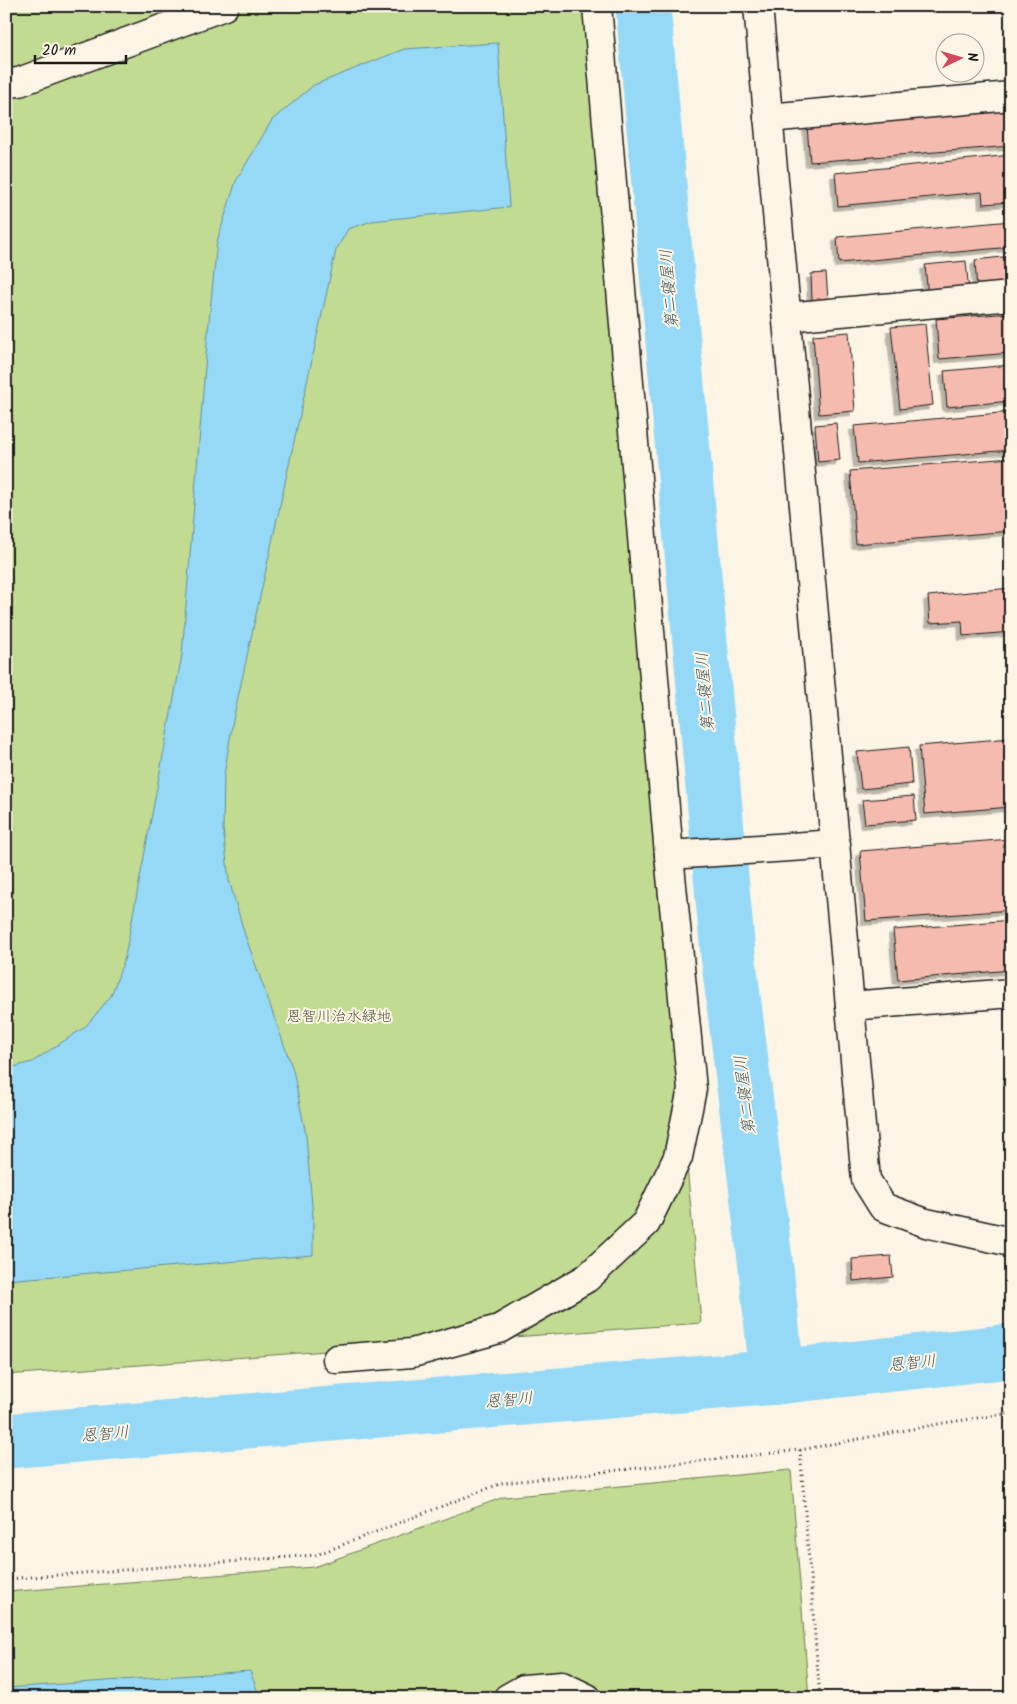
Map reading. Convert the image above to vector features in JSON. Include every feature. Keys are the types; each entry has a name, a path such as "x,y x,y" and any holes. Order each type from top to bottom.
{"street":[{"path":"6,83 19,82 224,6"},
{"path":"337,1359 412,1353 499,1329 587,1278 646,1222 678,1157 692,1089 669,855 597,6"},
{"path":"758,6 866,1180 883,1207 926,1223 1011,1242"},
{"path":"768,118 1011,96"},
{"path":"787,317 1011,296"},
{"path":"669,855 836,844"},
{"path":"850,1006 1011,993"},
{"path":"508,1698 524,1689 562,1686 587,1698"}],"path":[{"path":"6,1579 316,1555 502,1483 800,1450 944,1423 1011,1413"},
{"path":"800,1450 820,1698"}],"green space":[{"name":"恩智川治水緑地","path":"6,6 584,6 701,1323 6,1375"},
{"path":"791,1470 809,1698 6,1698 6,1592 314,1567 504,1497"}],"water":[{"path":"498,43 509,207 372,221 348,229 336,250 233,720 224,776 223,829 229,880 245,935 293,1070 306,1135 313,1217 313,1255 6,1280 6,1069 32,1062 85,1027 111,996 125,957 182,655 217,241 236,181 272,120 314,85 404,49"},
{"path":"250,1671 260,1698 6,1698 6,1688"}],"building":[{"path":"1011,110 1011,146 810,162 807,126"},
{"path":"1011,155 1011,202 983,204 982,192 838,206 835,173"},
{"path":"1011,221 1011,247 839,263 837,237"},
{"path":"1011,256 1011,287 977,291 975,260"},
{"path":"966,261 969,292 928,296 925,265"},
{"path":"826,273 828,299 812,300 811,274"},
{"path":"1011,313 1011,353 939,359 936,319"},
{"path":"925,324 933,405 900,409 891,327"},
{"path":"849,332 855,411 819,414 813,335"},
{"path":"1011,365 1011,401 947,407 944,371"},
{"path":"1011,412 1011,450 858,463 854,426"},
{"path":"836,423 840,460 818,462 815,425"},
{"path":"1011,458 1011,531 856,544 850,471"},
{"path":"1011,588 1011,632 963,636 962,621 930,623 928,596"},
{"path":"1011,738 1011,807 925,814 919,746"},
{"path":"909,747 912,784 861,789 857,752"},
{"path":"914,796 916,820 865,824 862,800"},
{"path":"1011,839 1011,910 866,921 860,851"},
{"path":"1011,920 1011,970 898,980 893,930"},
{"path":"891,1256 893,1277 853,1281 852,1259"}],"waterway":[{"name":"第二寝屋川","path":"643,6 728,954 766,1268 777,1377"},
{"name":"恩智川","path":"6,1441 777,1377 1011,1351"}]}
